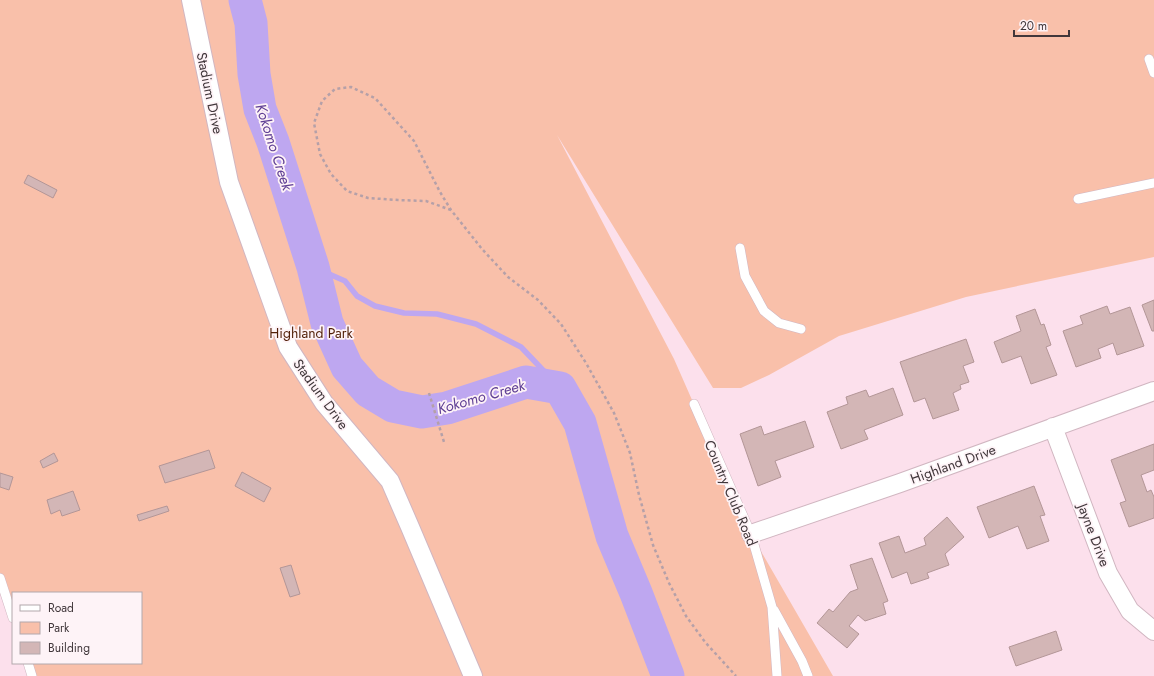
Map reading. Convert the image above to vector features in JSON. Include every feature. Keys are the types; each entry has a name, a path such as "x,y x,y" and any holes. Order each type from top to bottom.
{"street":[{"name":"Stadium Drive","path":"191,0 229,182 288,347 324,403 390,481 473,676"},
{"name":"Highland Drive","path":"751,534 900,483 1154,391"},
{"name":"Jayne Drive","path":"1054,427 1108,573 1130,611 1154,631"}],"lane":[{"path":"1149,59 1154,73"},
{"path":"1078,199 1154,183"},
{"path":"740,248 745,276 764,311 779,323 801,329"},
{"name":"Country Club Road","path":"694,404 751,534 772,607 777,676"},
{"path":"0,578 12,615"},
{"name":"Country Club Road","path":"772,607 802,661 808,676"},
{"path":"28,664 32,676"}],"path":[{"path":"451,210 426,201 368,198 347,191 331,174 320,154 314,123 322,101 334,89 351,87 375,98 414,141 451,210 482,249 508,277 538,300 561,324 586,363 614,413 630,453 639,496 653,544 669,583 686,616 705,642 736,676"},
{"path":"429,393 444,442"}],"green space":[{"name":"Highland Park","path":"0,0 1154,0 1154,257 966,297 839,336 769,375 741,388 713,388 557,135 674,359 751,534 833,676 32,676 28,664 142,664 142,592 12,592 12,615 0,578"}],"building":[{"path":"28,175 57,190 53,198 24,183"},
{"path":"1154,300 1154,331 1152,331 1142,305"},
{"path":"1107,306 1110,314 1130,307 1144,346 1117,355 1113,343 1098,349 1101,358 1076,367 1063,331 1083,324 1080,316"},
{"path":"1035,309 1041,325 1044,324 1051,345 1046,347 1057,375 1031,384 1021,356 1002,363 994,342 1021,331 1016,316"},
{"path":"966,339 974,362 963,366 969,382 960,385 961,389 953,393 959,410 933,419 925,398 914,402 900,362"},
{"path":"893,388 903,415 864,430 868,439 841,449 827,412 848,404 846,397 866,390 869,397"},
{"path":"805,421 814,447 775,461 781,477 758,486 740,434 761,426 764,435"},
{"path":"1154,444 1154,470 1141,475 1147,492 1151,490 1154,497 1154,518 1129,527 1120,503 1126,501 1111,460"},
{"path":"209,450 215,468 165,483 159,466"},
{"path":"54,453 58,461 43,468 40,461"},
{"path":"242,472 271,488 264,502 235,486"},
{"path":"0,473 13,477 9,490 0,487"},
{"path":"1034,486 1045,515 1040,516 1049,541 1027,549 1018,526 989,538 977,507"},
{"path":"73,491 80,510 62,516 60,510 51,514 47,500"},
{"path":"167,506 169,511 139,521 137,515"},
{"path":"947,517 964,537 945,554 949,565 927,573 929,578 911,584 907,572 892,578 879,543 899,536 905,553 926,545 924,538"},
{"path":"872,558 888,601 883,603 886,614 865,621 858,615 849,626 859,634 847,648 817,623 829,609 833,612 850,592 858,589 850,565"},
{"path":"291,565 300,594 290,597 280,568"},
{"path":"1056,631 1062,650 1016,666 1009,647"}],"waterway":[{"name":"Kokomo Creek","path":"245,0 251,23 254,74 260,109 273,142 313,267 327,323 347,367 368,391 393,406 422,412 447,408 526,382 560,388 580,423 612,536 668,676"},
{"path":"313,267 345,281 357,296 375,306 404,313 437,314 476,324 521,347 560,388"}]}
